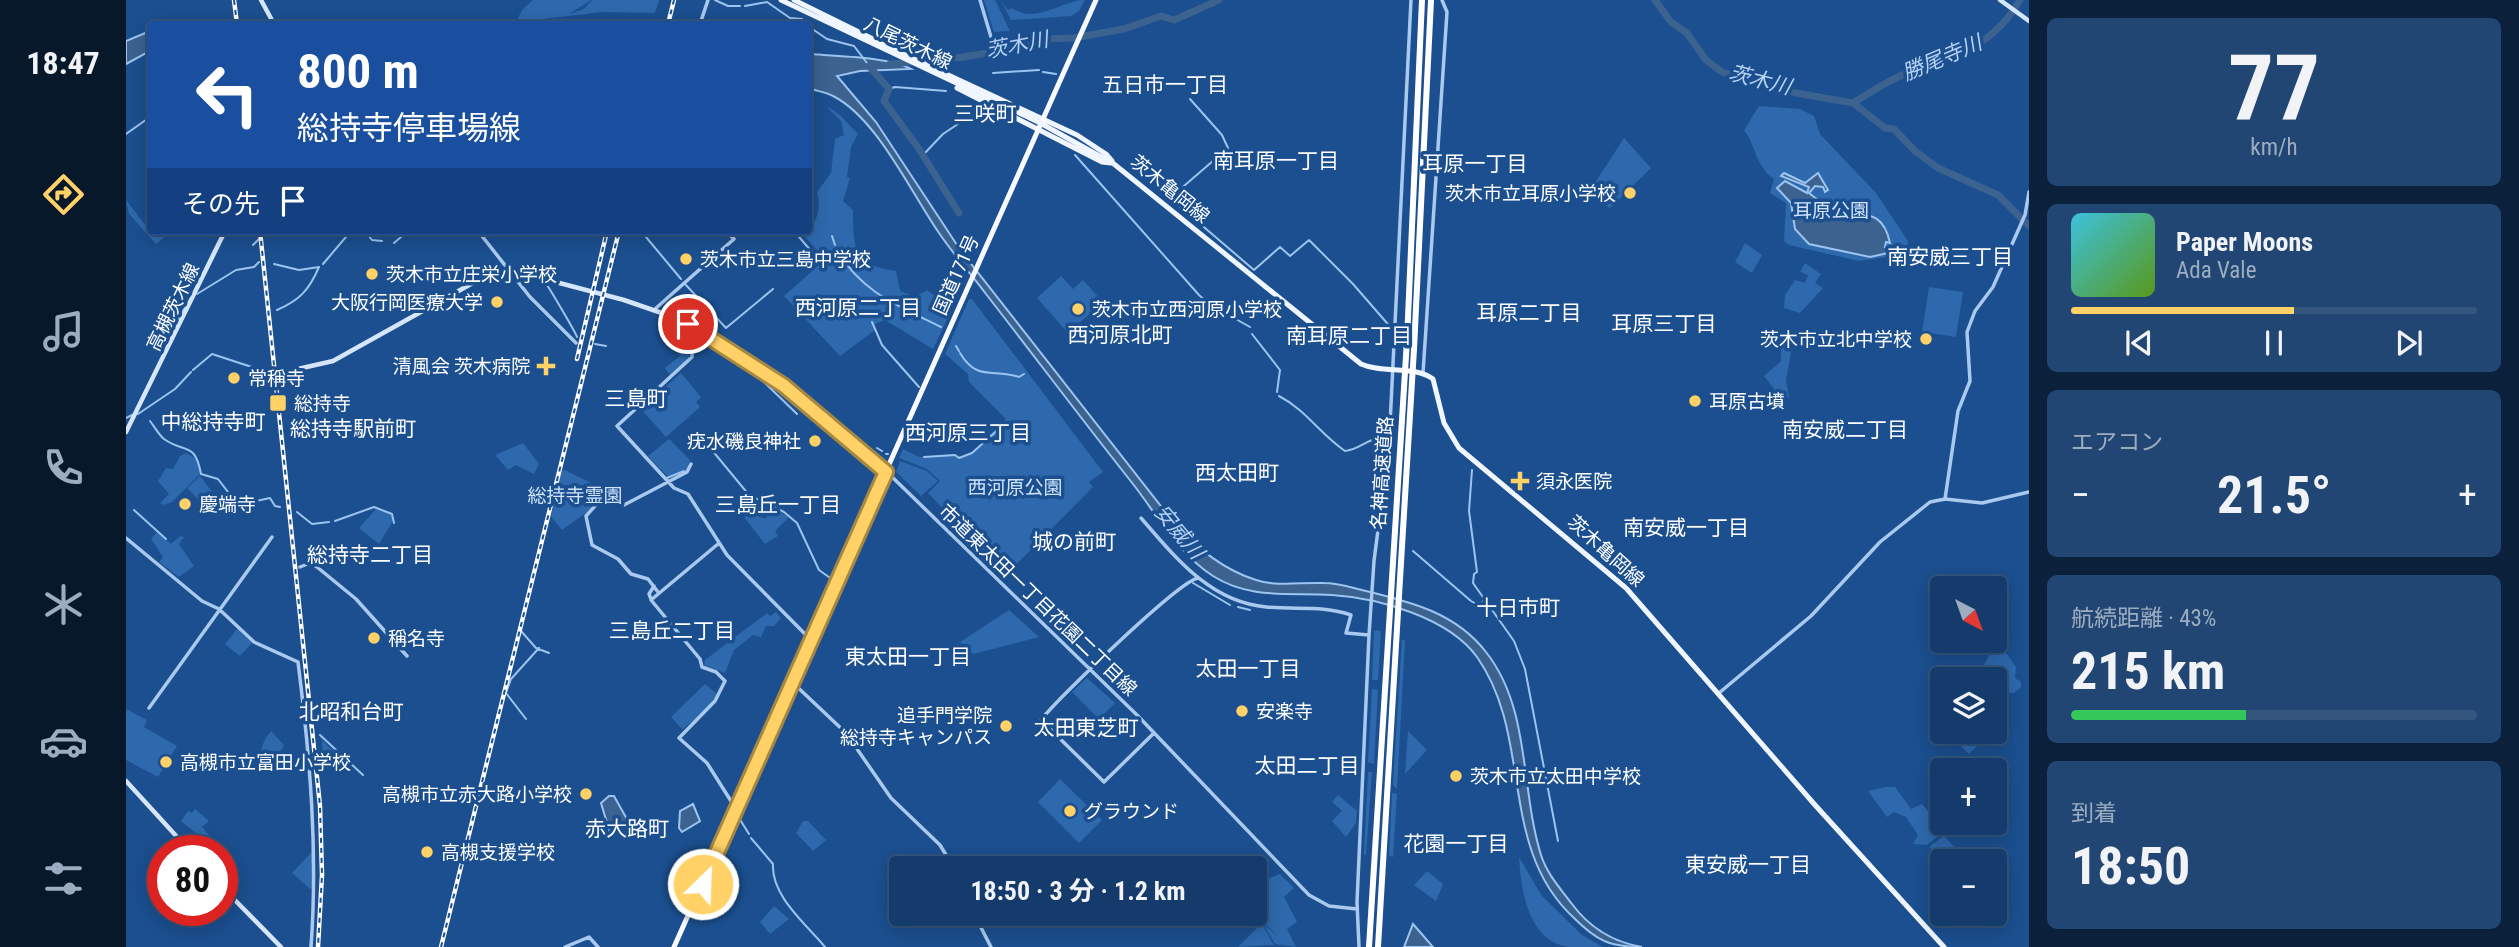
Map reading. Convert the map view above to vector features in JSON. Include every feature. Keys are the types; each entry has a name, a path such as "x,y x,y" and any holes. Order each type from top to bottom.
{"highway":[{"name":"国道171号","path":"674,947 1096,0"},
{"name":"名神高速道路","path":"1369,947 1406,340 1422,0"},
{"name":"名神高速道路","path":"1378,947 1414,349 1431,0"}],"main road":[{"path":"261,0 272,21"},
{"name":"八尾茨木線","path":"781,0 1041,124"},
{"name":"八尾茨木線","path":"794,0 948,75 983,96"},
{"path":"2000,0 2029,21"},
{"path":"935,75 1107,154 1114,164"},
{"path":"948,75 1041,124 1102,162 1114,164"},
{"name":"茨木亀岡線","path":"1041,124 1114,164 1348,355 1370,368 1423,373 1436,384 1444,424 1459,448 1613,575 1944,947"},
{"name":"高槻茨木線","path":"126,432 223,235"},
{"path":"289,371 333,361 471,284 513,275 529,275 672,316 783,385 886,472"},
{"path":"126,781 175,835"},
{"path":"238,903 281,947"}],"street":[{"path":"701,21 708,0"},
{"path":"980,0 991,37"},
{"path":"1359,947 1357,909 1369,635 1374,561 1386,481 1411,0"},
{"path":"1423,373 1447,12 1442,0"},
{"path":"1945,499 1958,411 1970,381 1967,332 1975,311 1993,287 2025,215 2029,192"},
{"path":"481,235 530,297 576,342"},
{"path":"655,309 734,239 730,235"},
{"path":"672,316 671,321 692,351 692,357 617,426 676,489 688,494 718,544 780,610 806,635 814,635"},
{"path":"658,592 648,579 631,574 618,559 592,545 586,516 603,497 624,505 687,472 691,464"},
{"name":"市道東太田一丁目花園二丁目線","path":"886,472 1154,733 1312,898 1331,907 1357,909"},
{"path":"1718,694 1811,616 1852,576 1880,542 1930,502 1945,499 1982,503 2029,492"},
{"path":"1142,518 1198,578 1220,593 1251,605 1333,608 1352,615 1346,633 1369,635"},
{"path":"149,708 272,537"},
{"path":"126,538 202,601 219,609 254,642 298,662 313,802 315,895 311,947"},
{"path":"651,599 718,544"},
{"path":"300,567 310,563 317,566 356,599 407,656"},
{"path":"1154,733 1102,782 1041,721 1089,670 1158,607 1198,578"},
{"path":"654,586 650,592 651,599 700,659 702,667 716,672 725,681 716,701 679,738 707,763 736,809"},
{"path":"792,682 846,733 888,794 940,845 947,856"},
{"path":"980,926 991,947"},
{"path":"565,947 589,937 598,947"}],"green space":[{"path":"533,0 591,0 569,14 584,9 592,0 659,0 655,13 602,12 516,21 522,10"},
{"path":"984,0 995,0 1010,31 994,32"},
{"path":"1001,0 1008,10 1012,8 1030,14 1085,0 1079,11 1071,16 1011,20"},
{"path":"826,106 840,115 858,134 851,147 847,177 850,178 843,201 853,210 854,236 859,253 872,265 896,271 900,291 915,297 927,290 939,299 949,316 933,349 885,320 872,325 875,330 840,356 784,296 819,265 812,256 817,250 804,236 812,235 819,204 817,192 831,173 835,139 844,135 841,121"},
{"name":"耳原公園","path":"1759,106 1800,109 1814,116 1820,134 1876,193 1908,241 1906,254 1859,261 1789,245 1784,241 1786,203 1770,193 1774,179 1763,169 1744,130"},
{"path":"1624,138 1651,168 1610,208 1589,192"},
{"path":"126,200 147,226 147,234 129,214"},
{"path":"148,235 167,235 156,244"},
{"path":"1745,243 1762,255 1752,273 1735,262"},
{"path":"1805,263 1821,274 1815,283 1823,288 1800,313 1784,308 1785,295 1795,280 1805,283 1808,275 1800,272"},
{"path":"1061,276 1073,289 1083,280 1103,302 1068,333 1037,298"},
{"path":"1929,287 1963,292 1956,337 1922,332"},
{"name":"西河原公園","path":"969,299 972,299 1103,472 1089,482 1093,487 1004,577 958,532 969,520 953,504 945,511 928,493 940,481 927,469 899,458 903,449 919,457 955,454 960,457 972,452 1006,419 969,382 968,374 945,354"},
{"path":"679,336 690,357 670,375 665,368 680,356 670,343"},
{"path":"1781,340 1793,341 1786,381 1789,397 1783,401 1764,376 1781,361"},
{"path":"681,373 701,397 696,402 700,407 666,437 641,409"},
{"path":"669,439 690,460 686,471 669,478 648,456"},
{"path":"523,443 539,464 534,474 516,465 508,470 495,455"},
{"path":"186,453 198,460 201,473 172,502 163,505 160,503 169,494 158,481 166,468 173,469 180,456"},
{"path":"900,461 927,471 938,481 921,496 896,472"},
{"name":"総持寺霊園","path":"565,470 593,484 602,494 587,512 562,530 551,517 561,471"},
{"path":"200,476 217,498 211,505 204,505 187,488"},
{"path":"768,505 789,517 775,531 778,536 765,544 744,517 752,514 766,519"},
{"path":"376,509 393,515 394,519 379,544 359,528"},
{"path":"157,532 171,544 180,536 184,537 179,544 194,566 179,577 159,562 163,557 151,539"},
{"path":"1009,610 1039,637 973,654 960,642"},
{"path":"776,612 781,618 774,626 766,626 761,637 753,635 734,650 725,673 704,665 705,660 767,613 770,616"},
{"path":"237,629 252,643 240,656 225,644"},
{"path":"1374,631 1381,631 1378,680 1372,680"},
{"path":"1402,639 1405,641 1397,789 1393,785"},
{"path":"1990,653 2006,653 2016,667 2015,678 2021,682 2021,687 2014,693 2007,693 2007,667 1983,667"},
{"path":"1087,678 1115,703 1099,719 1072,692"},
{"path":"705,684 717,694 702,715 682,729 671,717"},
{"path":"1372,689 1378,690 1374,764 1368,762"},
{"path":"126,709 147,720 144,727 177,746 158,777 126,760"},
{"path":"271,731 284,745 270,770 261,762 261,757 263,745"},
{"path":"1408,731 1427,750 1405,774"},
{"path":"322,740 344,762 344,764 323,764"},
{"path":"1959,744 1979,744 1969,754"},
{"path":"1368,772 1372,772 1366,855 1364,854"},
{"name":"グラウンド","path":"1060,779 1102,820 1079,843 1038,802"},
{"path":"1895,787 1911,809 1922,804 1930,811 1930,835 1940,835 1927,845 1913,844 1918,835 1906,817 1894,812 1887,817 1868,791"},
{"path":"1392,793 1397,794 1393,857 1389,856"},
{"path":"1338,795 1357,811 1356,823 1346,837 1332,821 1342,811 1332,802"},
{"path":"195,809 209,821 202,827 209,835 198,835 181,821 188,811 192,813"},
{"path":"803,821 808,821 826,840 813,851 796,833"},
{"path":"1944,836 1956,849 1931,849 1929,847"},
{"path":"313,851 313,888 310,889 292,873"},
{"path":"1519,857 1542,896 1582,935 1603,947 1569,947 1555,943 1544,935 1529,912"},
{"path":"1427,871 1443,884 1436,901 1414,885"},
{"path":"1280,874 1294,888 1284,897 1297,922 1287,929 1296,947 1275,944 1264,926 1279,937 1267,926 1267,879"},
{"path":"774,906 789,919 770,934 760,922"},
{"path":"1259,926 1263,926 1274,945 1238,947"}],"water":[{"path":"147,32 147,53 126,64 126,41"},
{"name":"安威川","path":"812,54 877,60 911,69 860,71 837,76 876,122 961,251 1171,519 1199,547 1231,570 1256,580 1281,584 1335,584 1416,605 1447,618 1474,639 1500,674 1511,698 1518,724 1534,829 1547,868 1579,912 1594,926 1621,941 1642,947 1612,944 1597,937 1574,918 1550,890 1534,859 1524,826 1505,722 1494,689 1477,657 1465,643 1449,631 1412,612 1371,600 1332,595 1256,592 1227,584 1201,567 1169,533 951,249 878,138 849,107 830,95 812,89"},
{"path":"1784,173 1805,183 1818,173 1828,190 1825,192 1823,187 1815,186 1809,193 1833,208 1875,218 1886,231 1890,243 1886,242 1885,247 1890,246 1888,253 1870,257 1809,244 1795,229 1791,203 1777,188 1785,181 1807,193 1809,187 1781,176"},
{"path":"609,796 614,796 628,821 611,836 601,803"},
{"path":"693,804 700,821 682,832 679,828 680,811"},
{"path":"1413,924 1433,947 1404,947"}],"waterway":[{"path":"715,0 728,6 740,6"},
{"name":"茨木川","path":"890,64 963,57 1011,49 1041,39 1073,38 1124,29 1161,16 1174,20 1219,0"},
{"name":"茨木川","path":"1655,0 1671,22 1687,33 1706,60 1722,72 1796,93 1853,103 1885,128 1894,129 1915,151 1938,168 1998,195 2029,226"},
{"name":"勝尾寺川","path":"1853,103 1894,79 1982,42 2008,18 2020,0"},
{"path":"745,6 767,2 790,18 804,21"},
{"path":"812,29 827,39 854,46 867,63"},
{"path":"869,66 889,89 884,101 919,149 959,213"},
{"path":"993,73 1039,70"},
{"path":"1043,72 1056,74"},
{"path":"889,89 895,87 946,91"},
{"path":"1190,99 1222,135 1228,148 1170,198 1254,270 1280,247 1290,256 1309,240 1353,284 1393,330"},
{"path":"923,155 943,134 964,120 991,115"},
{"path":"126,134 147,119"},
{"path":"1075,155 1199,295 1209,304 1250,327"},
{"path":"253,245 263,235"},
{"path":"323,264 348,235"},
{"path":"368,235 372,240 382,241"},
{"path":"394,243 403,235"},
{"path":"644,235 681,279"},
{"path":"797,235 811,251"},
{"path":"832,236 835,245"},
{"path":"836,248 869,287 941,327"},
{"path":"197,294 236,270 254,267 259,262"},
{"path":"274,264 299,270 319,267"},
{"path":"277,310 303,293 319,267"},
{"path":"685,284 726,328 773,289"},
{"path":"547,285 577,337"},
{"path":"177,321 187,304"},
{"path":"872,322 882,345 919,387"},
{"path":"1252,334 1280,370 1277,392"},
{"path":"595,344 606,346"},
{"path":"956,346 959,351"},
{"path":"960,353 966,362 980,371 1019,377 1024,374"},
{"path":"193,370 212,354 264,371"},
{"path":"267,370 283,369"},
{"path":"138,414 175,389 191,372"},
{"path":"765,383 797,414"},
{"path":"1279,396 1297,408 1345,451 1378,438"},
{"path":"126,418 132,415"},
{"path":"150,421 164,439 192,452 201,474 218,479 238,505 270,498 275,506 280,507"},
{"path":"924,457 955,455 959,458 972,453 1001,427"},
{"path":"849,437 853,440"},
{"path":"702,438 749,495 784,512 797,523 819,570 833,580"},
{"path":"877,448 882,451"},
{"path":"1472,470 1469,511 1477,572 1474,574 1473,583 1514,641 1525,669 1558,841"},
{"path":"667,478 684,471"},
{"path":"335,521 374,507 392,514 394,523"},
{"path":"134,510 166,539"},
{"path":"297,512 312,524 329,522"},
{"path":"1413,551 1471,601 1480,606 1483,601"},
{"path":"1193,583 1230,605"},
{"path":"1238,607 1250,610"},
{"path":"521,631 536,648 549,653"},
{"path":"526,719 506,693 511,679 539,648"},
{"path":"320,735 363,775"},
{"path":"739,818 749,834"},
{"path":"751,838 773,864 774,876 784,898 825,947"}],"railway":[{"path":"234,0 237,21"},
{"path":"669,21 674,0"},
{"path":"260,235 320,806 322,875 318,947"},
{"path":"577,359 606,235"},
{"path":"441,947 618,235"}],"place":[{"name":"茨木市立耳原小学校","path":"1630,193"},
{"name":"茨木市立三島中学校","path":"686,259"},
{"name":"茨木市立庄栄小学校","path":"372,274"},
{"name":"大阪行岡医療大学","path":"497,302"},
{"name":"茨木市立西河原小学校","path":"1078,309"},
{"name":"茨木市立北中学校","path":"1926,339"},
{"name":"清風会 茨木病院","path":"546,366"},
{"name":"常稱寺","path":"234,378"},
{"name":"耳原古墳","path":"1695,401"},
{"name":"総持寺","path":"278,403"},
{"name":"疣水磯良神社","path":"815,441"},
{"name":"須永医院","path":"1520,481"},
{"name":"慶端寺","path":"185,504"},
{"name":"稱名寺","path":"374,638"},
{"name":"安楽寺","path":"1242,711"},
{"name":"追手門学院 総持寺キャンパス","path":"1006,726"},
{"name":"高槻市立富田小学校","path":"166,762"},
{"name":"茨木市立太田中学校","path":"1456,776"},
{"name":"高槻市立赤大路小学校","path":"586,794"},
{"name":"グラウンド","path":"1070,811"},
{"name":"高槻支援学校","path":"427,852"}],"district":[{"name":"五日市一丁目","path":"1165,85"},
{"name":"三咲町","path":"985,114"},
{"name":"南耳原一丁目","path":"1276,161"},
{"name":"耳原一丁目","path":"1475,164"},
{"name":"南安威三丁目","path":"1950,257"},
{"name":"西河原二丁目","path":"858,308"},
{"name":"耳原二丁目","path":"1529,313"},
{"name":"耳原三丁目","path":"1664,324"},
{"name":"西河原北町","path":"1120,335"},
{"name":"南耳原二丁目","path":"1349,336"},
{"name":"三島町","path":"636,399"},
{"name":"中総持寺町","path":"213,422"},
{"name":"総持寺駅前町","path":"353,429"},
{"name":"南安威二丁目","path":"1845,430"},
{"name":"西河原三丁目","path":"968,433"},
{"name":"西太田町","path":"1237,473"},
{"name":"三島丘一丁目","path":"778,505"},
{"name":"南安威一丁目","path":"1686,528"},
{"name":"城の前町","path":"1074,542"},
{"name":"総持寺二丁目","path":"370,555"},
{"name":"十日市町","path":"1518,608"},
{"name":"三島丘二丁目","path":"672,631"},
{"name":"東太田一丁目","path":"908,657"},
{"name":"太田一丁目","path":"1248,669"},
{"name":"北昭和台町","path":"351,712"},
{"name":"太田東芝町","path":"1086,728"},
{"name":"太田二丁目","path":"1307,766"},
{"name":"赤大路町","path":"627,829"},
{"name":"花園一丁目","path":"1456,844"},
{"name":"東安威一丁目","path":"1748,865"}],"route":[{"path":"688,324 783,385 886,472 703,884"}]}
